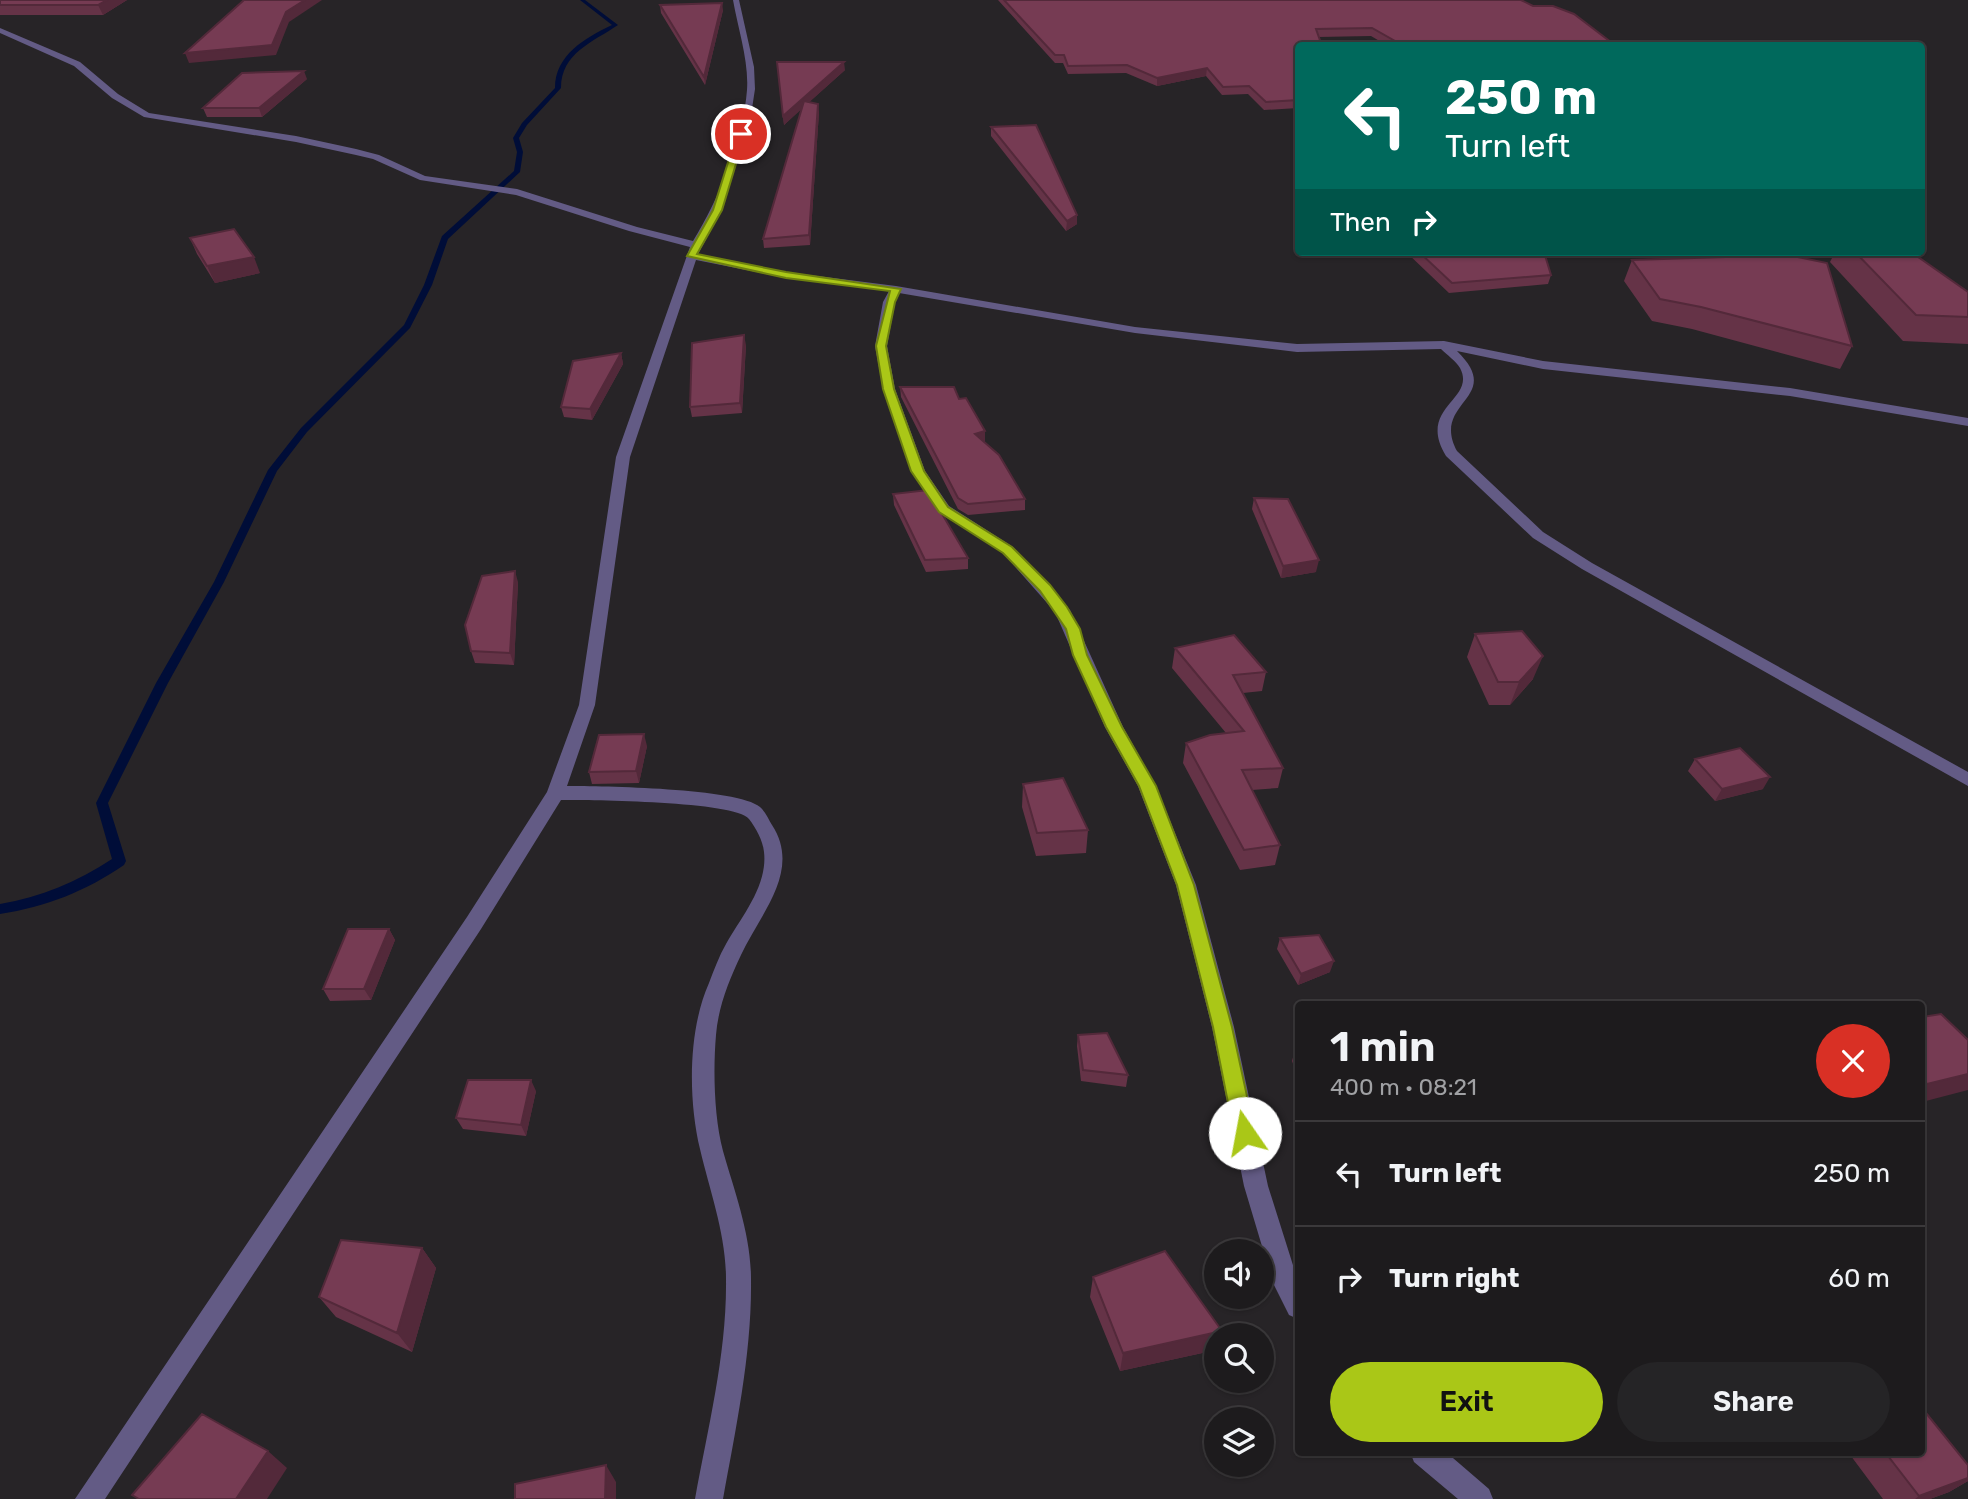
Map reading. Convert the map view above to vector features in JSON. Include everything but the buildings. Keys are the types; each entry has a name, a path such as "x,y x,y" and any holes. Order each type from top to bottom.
{"street":[{"path":"89,1499 466,935 556,793 587,705 623,457 694,250 717,210 747,115 750,67 736,0"},
{"path":"0,30 77,64 115,96 146,115 323,144 376,157 423,178 481,189 517,192 694,250 796,277 896,289 1065,320 1260,345 1338,349 1444,345 1543,365 1790,392 1968,422"},
{"path":"896,289 890,302 881,346 889,389 918,471 944,509 1008,550 1062,610 1114,727 1147,786 1185,885 1223,1027 1256,1186 1286,1283 1295,1300"},
{"path":"1444,345 1466,369 1469,382 1466,393 1449,411 1442,427 1441,439 1451,453 1538,535 1587,566 1968,780"},
{"path":"556,793 640,794 729,803 752,811 767,832 774,853 768,889 732,952 713,997 705,1032 703,1071 711,1149 728,1202 739,1278 731,1377 709,1499"},
{"path":"1429,1456 1479,1499"}],"waterway":[{"path":"0,909 32,903 62,892 91,879 119,861 102,803 162,683 219,582 273,470 304,430 407,326 428,285 445,238 517,172 520,152 516,138 525,124 558,88 561,67 585,42 615,25 582,0"}],"route":[{"path":"741,134 717,210 692,256 816,280 896,289 890,302 881,346 889,389 918,471 929,491 944,509 957,520 992,537 1008,550 1045,588 1073,629 1080,655 1114,727 1147,786 1185,885 1223,1027 1245,1133"}]}
